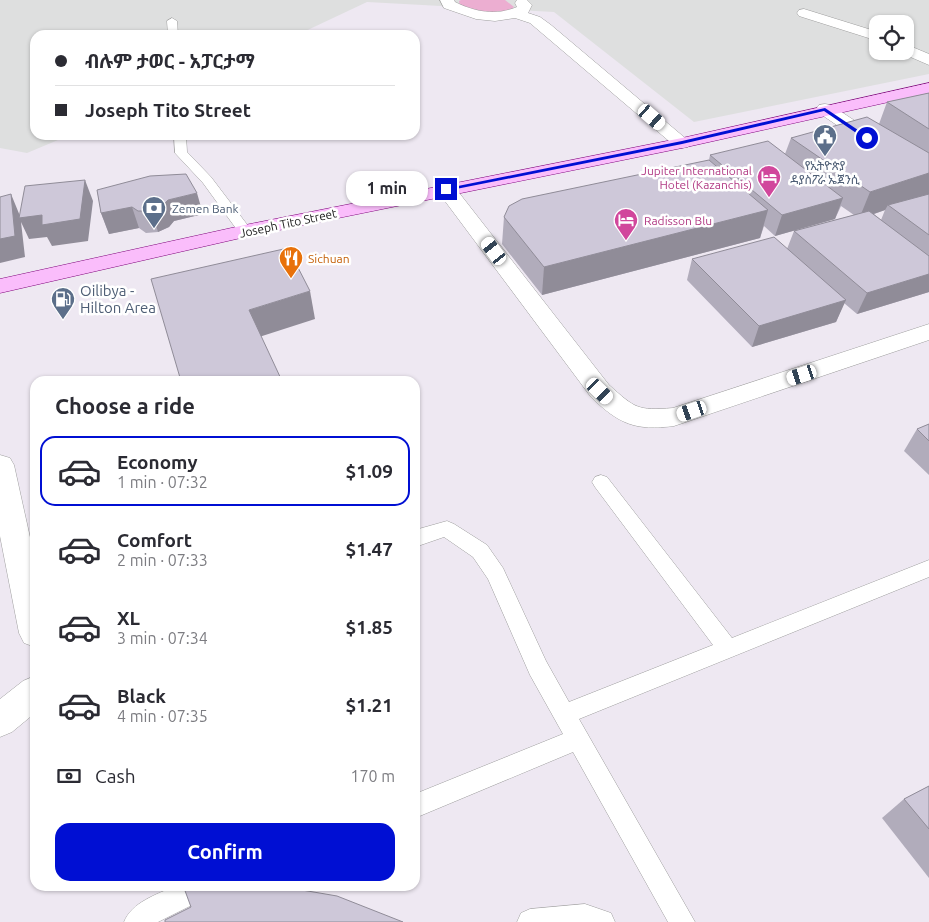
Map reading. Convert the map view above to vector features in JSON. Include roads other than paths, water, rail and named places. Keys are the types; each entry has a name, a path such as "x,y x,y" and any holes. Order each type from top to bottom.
{"main road":[{"name":"Joseph Tito Street","path":"0,286 446,189 682,143 825,109 929,88"}],"street":[{"path":"447,0 449,5 469,13 497,17 517,7 546,28 682,143"},
{"path":"804,13 869,34"},
{"path":"914,53 929,60"},
{"path":"825,109 929,179"},
{"path":"446,189 600,391 624,414 647,420 674,417 929,332"},
{"path":"1,473 30,609"},
{"path":"0,720 30,696"}],"lane":[{"path":"172,21 173,30"},
{"path":"180,140 181,153 207,180 245,232"},
{"path":"601,482 728,649"},
{"path":"420,537 428,533 446,530 480,551 496,574 538,668 682,922"},
{"path":"564,714 929,568"},
{"path":"420,804 577,739"},
{"path":"137,922 153,910 193,891"},
{"path":"530,922 585,917 602,922"}],"place":[{"name":"የኢትዮጵያ ዳያስፖራ ኤጀንሲ","path":"825,157"},
{"name":"Jupiter International Hotel (Kazanchis)","path":"769,198"},
{"name":"Zemen Bank","path":"154,229"},
{"name":"Radisson Blu","path":"626,241"},
{"name":"Sichuan","path":"291,279"},
{"name":"Oilibya - Hilton Area","path":"63,320"}]}
